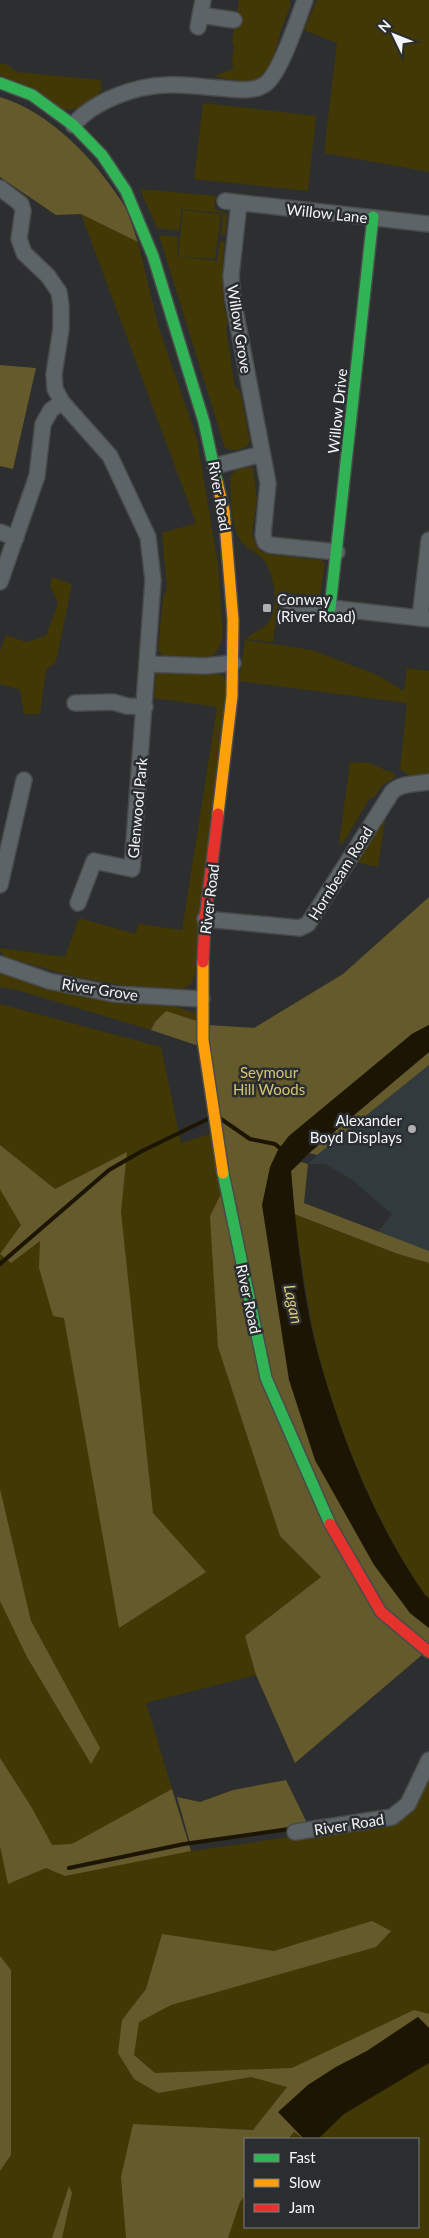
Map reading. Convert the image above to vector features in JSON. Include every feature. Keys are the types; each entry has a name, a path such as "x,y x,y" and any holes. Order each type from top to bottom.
{"street":[{"path":"73,126 88,111 108,100 137,90 165,84 245,90 264,85 275,73 305,0"},
{"path":"200,14 234,20"},
{"name":"River Road","path":"0,83 32,94 73,126 107,162 126,191 140,220 179,340 215,466 228,550 234,620 233,664 228,735 205,919 202,998 203,1040 226,1191 266,1378 325,1515 381,1612 429,1652"},
{"path":"0,188 21,204 23,211 19,240 24,253 48,276 59,292 61,330 54,374 56,389 62,402 51,410 43,424 37,476 0,582"},
{"name":"Willow Lane","path":"232,202 429,224"},
{"name":"Willow Grove","path":"232,202 232,291 268,483 263,535 265,542 270,545 337,552"},
{"name":"Willow Drive","path":"330,608 373,218"},
{"name":"Glenwood Park","path":"62,402 110,456 148,537 154,580 132,869 94,861 78,903"},
{"path":"215,466 262,454"},
{"path":"0,532 16,538"},
{"path":"288,603 425,619 429,540"},
{"path":"148,664 206,666 233,664"},
{"path":"74,703 113,702 127,706 144,707"},
{"path":"0,885 24,780"},
{"name":"Hornbeam Road","path":"205,919 300,928 308,924 395,788 429,782"},
{"name":"River Grove","path":"0,964 50,981 114,994 202,998"},
{"name":"River Road","path":"295,1832 392,1818 408,1804 429,1760"}],"shaded area":[{"path":"239,0 289,0 291,4 271,63 266,71 252,80 242,81 215,76 234,68 232,41"},
{"path":"317,0 429,0 429,172 324,153 337,43 304,30"},
{"path":"0,64 6,64 17,72 100,80 102,89 94,99 83,106 71,110 58,108 37,98 0,75"},
{"path":"203,103 316,116 308,191 194,179"},
{"path":"140,189 216,196 214,209 222,211 227,215 225,236 221,235 223,213 182,209 179,231 157,228"},
{"path":"183,210 221,214 215,259 178,256"},
{"path":"81,214 138,242 158,325 197,439 218,564 223,635 219,647 212,658 166,659 158,650 163,597 167,589 162,533 196,523"},
{"path":"159,235 178,237 177,256 217,261 220,241 225,242 222,284 227,320 226,329 235,387 240,390 250,442 242,449 232,450 225,448"},
{"path":"248,467 253,468 257,500 252,535 259,550 267,554 321,560 325,564 320,596 280,592 273,642 246,639 267,624 274,610 275,600 273,581 266,564 262,558 246,547 241,541 234,524 230,477 236,470"},
{"path":"52,577 72,584 56,662 46,670 40,714 24,714 20,690 0,684 0,651 6,635 26,642 46,636 58,603 50,586"},
{"path":"245,640 312,650 377,675 404,691 407,668 429,671 429,773 410,776 400,769 407,703 239,681"},
{"path":"156,673 214,673 223,676 229,688 195,973 191,984 183,989 121,985 72,976 5,957 0,948 65,957 79,918 136,934 138,924 182,930 217,707 154,698"},
{"path":"350,762 369,763 395,774 394,778 382,786 374,797 370,798 343,843 339,844"},
{"path":"386,813 378,867 355,862"},
{"path":"0,972 56,989 96,998 170,1005 198,1014 197,1021 155,1022 151,1030 17,990 0,987"},
{"path":"0,1004 161,1047 181,1143 213,1133 280,1535 321,1577 245,1636 256,1675 146,1703 191,1851 393,1822 429,1776 429,2238 0,2238 0,2171 11,2155 11,1970 0,1956"},
{"path":"429,1065 429,1251 378,1232 392,1214 351,1179 325,1164 308,1164"},
{"path":"294,1214 398,1254 429,1263 429,1598 408,1569 392,1541 362,1480 327,1386 308,1303"}],"green space":[{"path":"0,97 18,104 53,125 84,154 122,202 138,242 81,214 56,215 0,177"},
{"path":"0,365 36,368 13,469 0,466"},
{"name":"Seymour Hill Woods","path":"429,897 429,1025 412,1034 289,1136 278,1150 315,1460 410,1613 429,1628 429,1649 295,1763 256,1675 245,1636 321,1577 280,1536 218,1347 210,1216 223,1190 208,1049 151,1030 155,1022 166,1011 209,1025 254,1028 343,974"},
{"path":"429,1052 429,1065 317,1155 309,1153"},
{"path":"0,1145 55,1189 127,1152 121,1212 153,1513 206,1572 119,1628 64,1318 53,1316 39,1268 40,1241 11,1263 0,1254 21,1225 0,1189"},
{"path":"301,1162 308,1164 304,1203 429,1251 429,1263 398,1254 294,1214 291,1171"},
{"path":"0,1489 31,1621 100,1748 91,1764 27,1657 0,1601"},
{"path":"0,1758 32,1808 52,1845 72,1844 172,1789 191,1851 65,1876 46,1868 8,1884 0,1846"},
{"path":"286,1780 307,1823 283,1830 190,1843 177,1797 200,1802 233,1790"},
{"path":"372,1921 391,1931 376,1947 171,2005 139,2022 134,2055 155,2073 292,2068 414,2010 429,2014 429,2028 418,2017 367,2051 336,2067 308,2085 279,2112 303,2138 294,2132 289,2138 244,2138 244,2196 240,2202 228,2238 126,2238 121,2177 133,2124 253,2130 287,2087 251,2077 158,2093 134,2079 118,2053 122,2020 146,1989 162,1934 274,1951"},
{"path":"0,1956 11,1970 11,2155 0,2171"},
{"path":"69,2186 72,2193 62,2238 52,2238"}],"water":[{"name":"Lagan","path":"429,1025 429,1052 309,1153 291,1171 304,1289 313,1336 328,1389 350,1451 376,1511 407,1568 429,1598 429,1628 410,1613 374,1565 315,1460 289,1380 262,1205 270,1167 278,1150 289,1136 412,1034"},
{"path":"418,2017 429,2028 429,2063 344,2114 319,2138 303,2138 278,2112 308,2085 336,2067 367,2051"}],"waterway":[{"path":"0,1264 109,1170 142,1151 208,1119"},
{"path":"221,1119 250,1139 275,1144 282,1150"},
{"path":"69,1868 184,1844 289,1829"}],"traffic: fast":[{"path":"0,83 32,95 73,125 102,155 126,191 153,256 204,422 217,482"},
{"path":"330,608 373,217"},
{"path":"223,1173 266,1378 330,1524"}],"traffic: slow":[{"path":"217,482 224,511 233,620 232,696 218,814"},
{"path":"203,962 203,1040 223,1173"}],"traffic: jam":[{"path":"203,962 205,919 218,814"},
{"path":"330,1524 381,1612 429,1652"}],"place":[{"name":"Conway (River Road)","path":"267,608"},
{"name":"Alexander Boyd Displays","path":"412,1129"}]}
